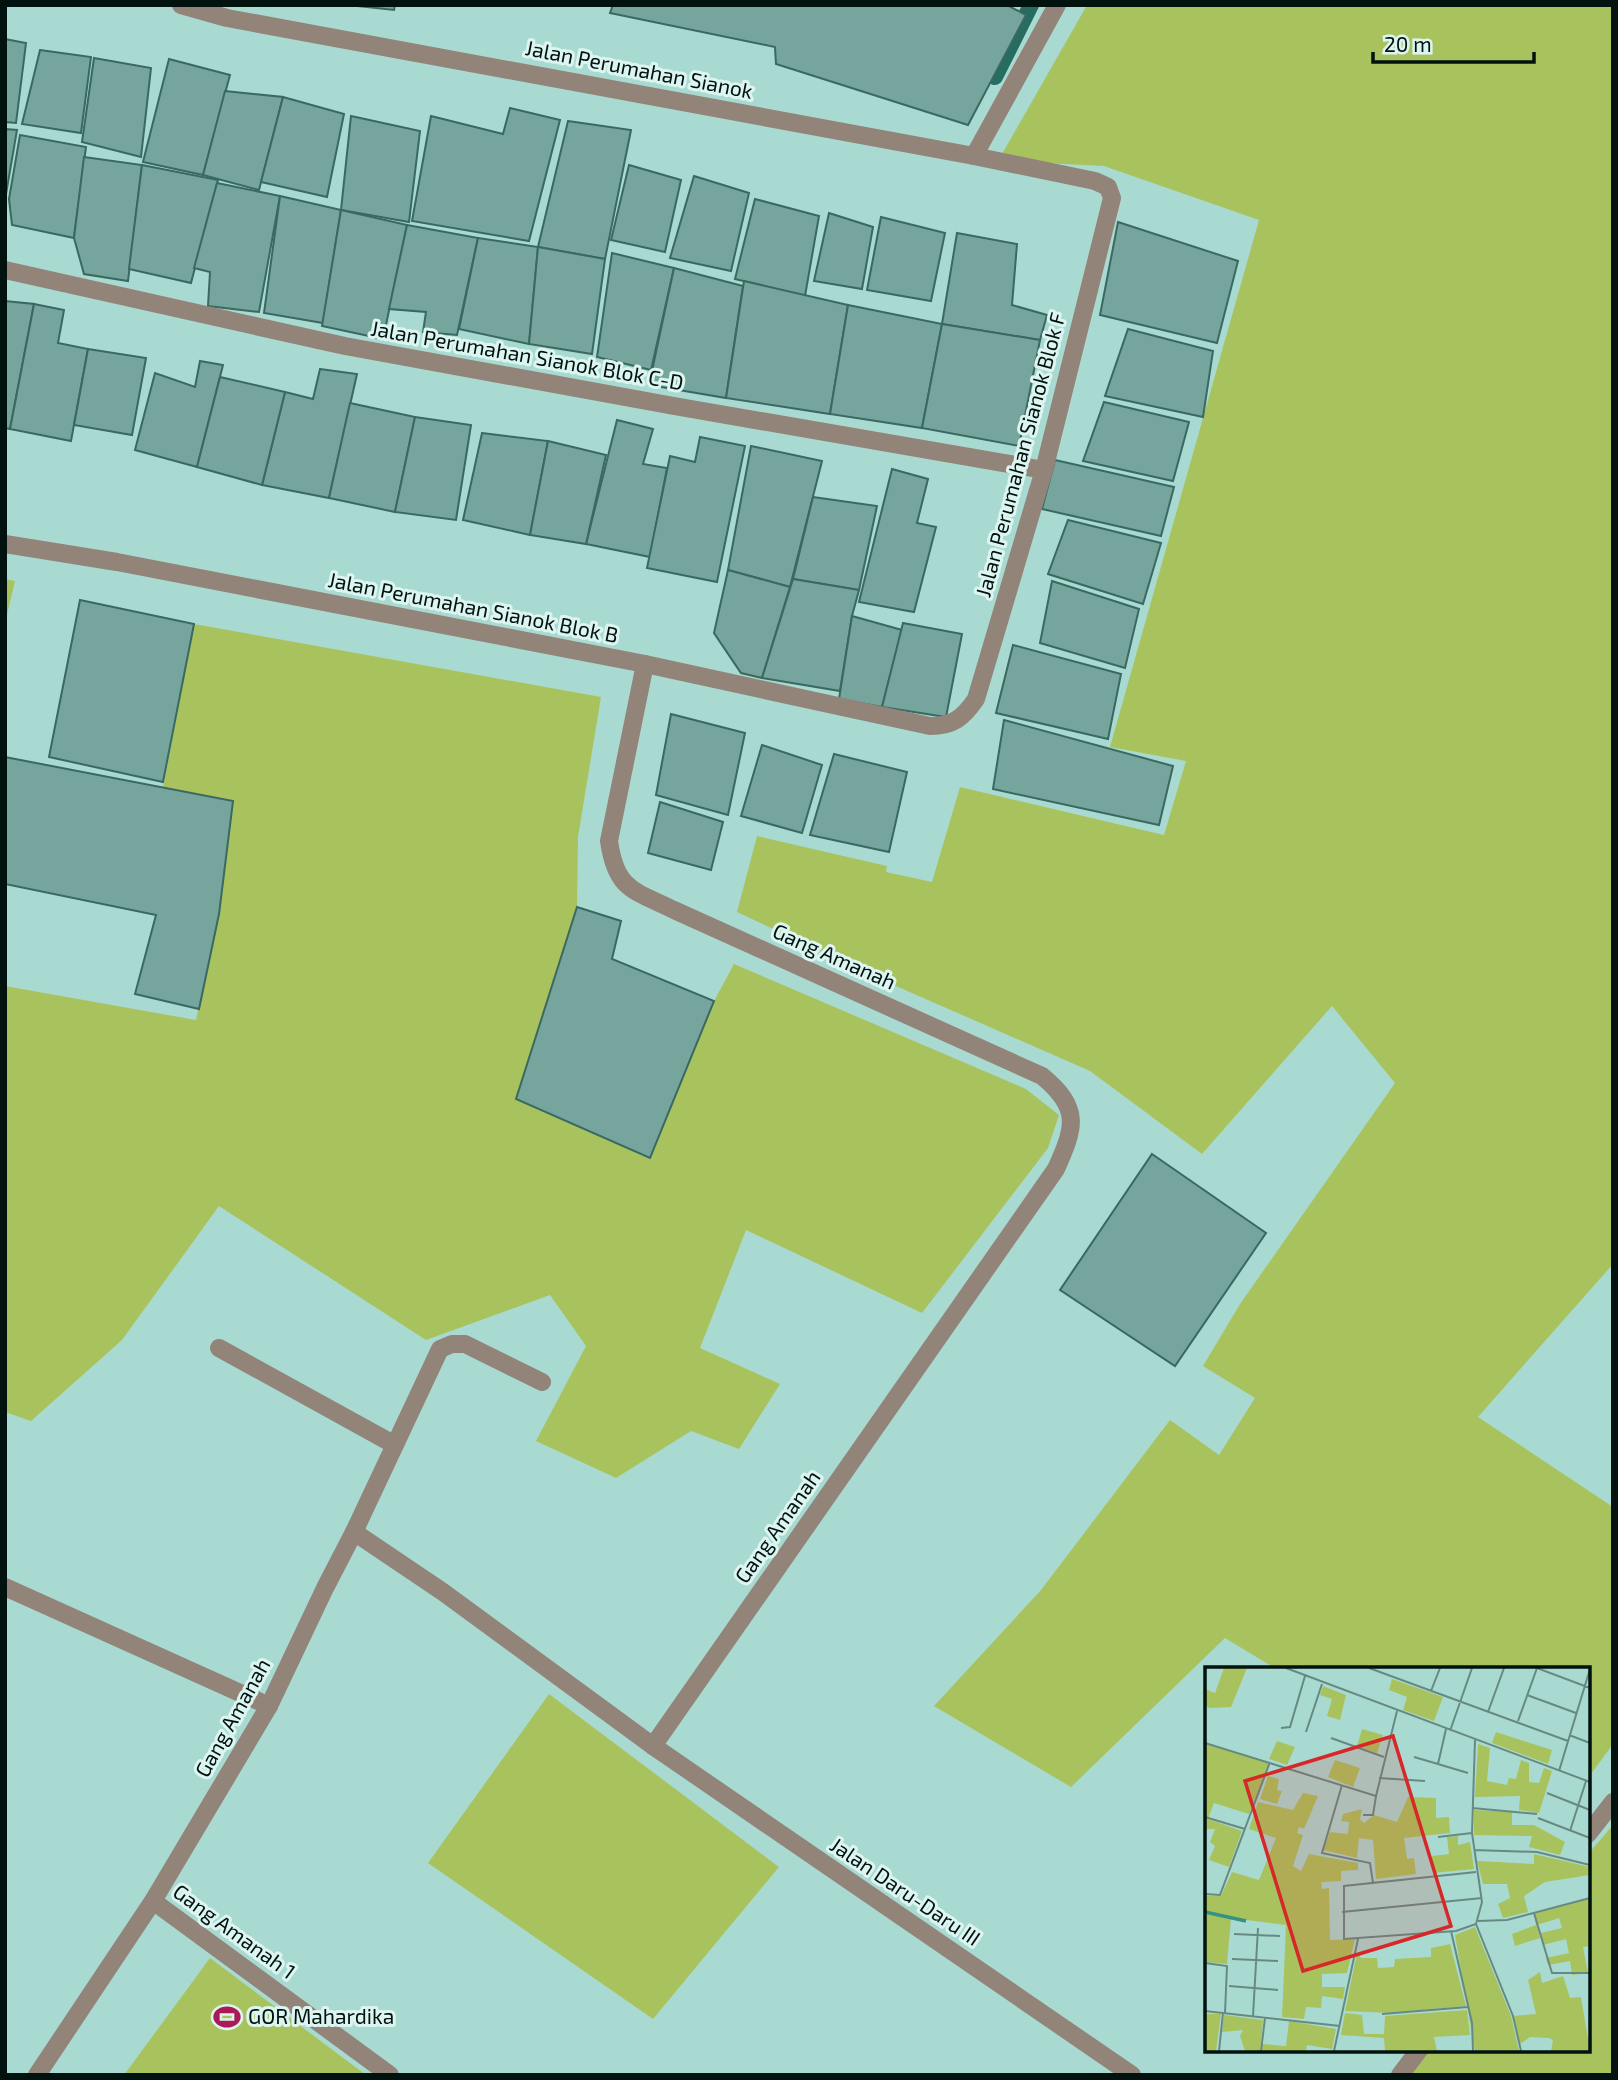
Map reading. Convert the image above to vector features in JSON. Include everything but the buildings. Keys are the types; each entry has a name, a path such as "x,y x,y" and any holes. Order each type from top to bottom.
{"street":[{"name":"Jalan Perumahan Sianok","path":"181,5 227,18 974,156 1089,180"},
{"path":"974,156 1056,5"},
{"name":"Jalan Perumahan Sianok Blok F","path":"930,726 948,725 958,721 976,699 1044,470 1112,198 1108,187 1089,180"},
{"name":"Jalan Perumahan Sianok Blok C-D","path":"5,270 345,346 1044,470"},
{"name":"Jalan Perumahan Sianok Blok B","path":"5,544 117,562 645,664 930,726"},
{"name":"Gang Amanah","path":"645,664 609,841 612,864 621,880 637,892 674,910 1042,1076 1057,1088 1063,1097 1071,1115 1072,1127 1069,1141 1056,1169 653,1746"},
{"name":"Gang Amanah","path":"37,2075 153,1901 269,1706 440,1349 465,1344 542,1382"},
{"path":"219,1348 395,1445"},
{"path":"354,1532 443,1592 653,1746"},
{"path":"5,1587 269,1706"},
{"name":"Jalan Daru-Daru III","path":"653,1746 1132,2075"},
{"path":"1590,1831 1613,1802"},
{"name":"Gang Amanah 1","path":"153,1901 390,2075"},
{"path":"1400,2075 1417,2052"}],"green space":[{"path":"1087,5 1613,5 1613,1264 1478,1417 1613,1507 1613,1744 1590,1775 1590,1667 1273,1667 1225,1638 1071,1787 934,1706 1041,1590 1170,1420 1219,1455 1255,1398 1203,1366 1240,1304 1395,1083 1332,1006 1202,1154 1090,1071 864,972 737,912 757,836 887,866 886,872 932,882 960,787 1164,835 1186,761 1110,747 1259,220 1104,166 998,161"},
{"path":"5,579 15,581 5,623"},
{"path":"194,624 601,697 578,837 577,907 516,1099 650,1157 714,1001 734,964 1026,1089 1059,1115 1048,1148 922,1313 746,1230 700,1348 780,1384 739,1449 691,1431 616,1478 536,1441 586,1346 550,1295 426,1340 219,1206 122,1340 31,1421 5,1412 5,986 196,1020 219,914 163,788"},
{"path":"549,1694 779,1867 653,2019 428,1863"},
{"path":"1613,1825 1613,2075 1406,2075 1424,2052 1590,2052 1590,1852"},
{"name":"GOR Mahardika","path":"210,1958 366,2075 124,2075"}],"waterway":[{"path":"995,77 1031,5"}],"place":[{"name":"GOR Mahardika","path":"227,2017"}]}
